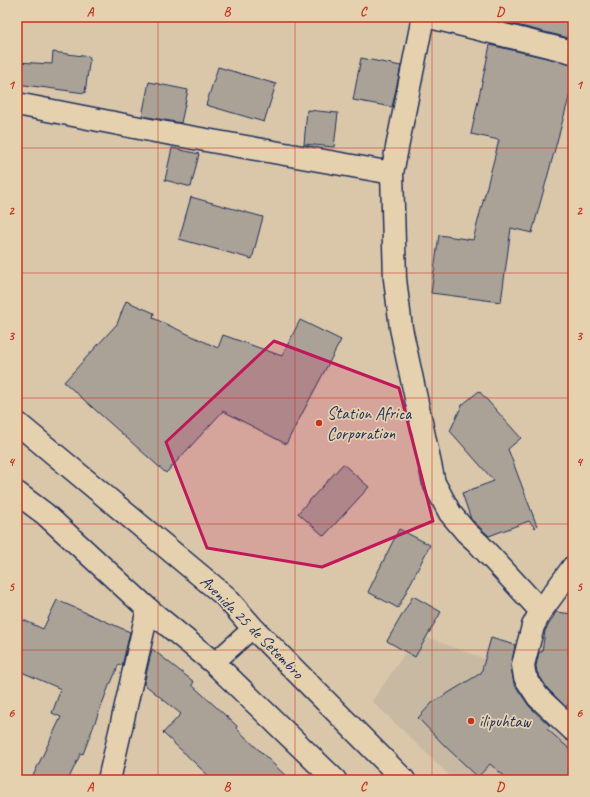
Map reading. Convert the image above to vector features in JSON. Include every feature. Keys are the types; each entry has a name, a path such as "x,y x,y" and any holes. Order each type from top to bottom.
{"main road":[{"path":"423,17 392,173 395,279 400,321 434,484 450,513 466,532 541,611"},
{"path":"430,17 573,52"},
{"path":"17,104 155,132 392,173"},
{"name":"Avenida 25 de Setembro","path":"17,423 224,596 253,628 404,780"},
{"path":"17,493 45,514 148,609 214,663 335,780"},
{"path":"573,567 541,611 533,626 523,665 525,677 538,697 573,730"},
{"path":"108,780 148,609"}],"lane":[{"path":"214,663 253,628"}],"highlighted area":[{"path":"274,341 399,388 433,521 322,567 207,548 166,442"}],"shaded area":[{"name":"ilipuhtaw","path":"418,634 509,668 516,691 573,740 573,780 454,780 372,701"}],"building":[{"path":"496,17 573,17 573,39 496,20"},
{"path":"490,45 573,64 573,83 532,233 511,228 501,302 431,293 439,235 473,240 499,140 471,134"},
{"path":"53,52 90,57 85,93 17,84 17,62 52,64"},
{"path":"361,58 401,66 392,107 353,100"},
{"path":"218,67 276,84 264,122 206,105"},
{"path":"149,82 188,90 181,123 142,116"},
{"path":"307,110 338,113 334,147 304,144"},
{"path":"172,148 199,154 191,187 165,180"},
{"path":"191,197 263,217 252,259 179,239"},
{"path":"126,301 154,313 153,318 218,348 223,335 282,356 300,320 341,340 286,444 223,411 166,473 64,382 117,324"},
{"path":"479,391 521,438 508,449 537,526 535,528 529,521 489,536 471,519 462,493 494,481 450,431 462,405"},
{"path":"343,464 369,487 324,536 298,513"},
{"path":"399,529 430,545 398,608 368,592"},
{"path":"413,596 441,612 415,657 387,641"},
{"path":"57,600 130,632 122,666 119,664 110,683 83,754 81,753 68,780 31,780 61,717 52,713 61,689 17,670 17,617 43,629"},
{"path":"556,612 573,614 573,699 566,707 548,689 537,672 536,666 539,652 542,652 545,631"},
{"path":"491,638 515,645 511,667 514,684 529,706 550,726 547,729 573,752 573,780 509,780 490,764 478,777 418,718 432,703 481,673"},
{"path":"152,649 194,682 192,685 237,726 236,728 290,780 213,780 163,733 181,714 144,684"}],"place":[{"name":"Station Africa Corporation","path":"319,423"},
{"name":"ilipuhtaw","path":"471,721"}]}
